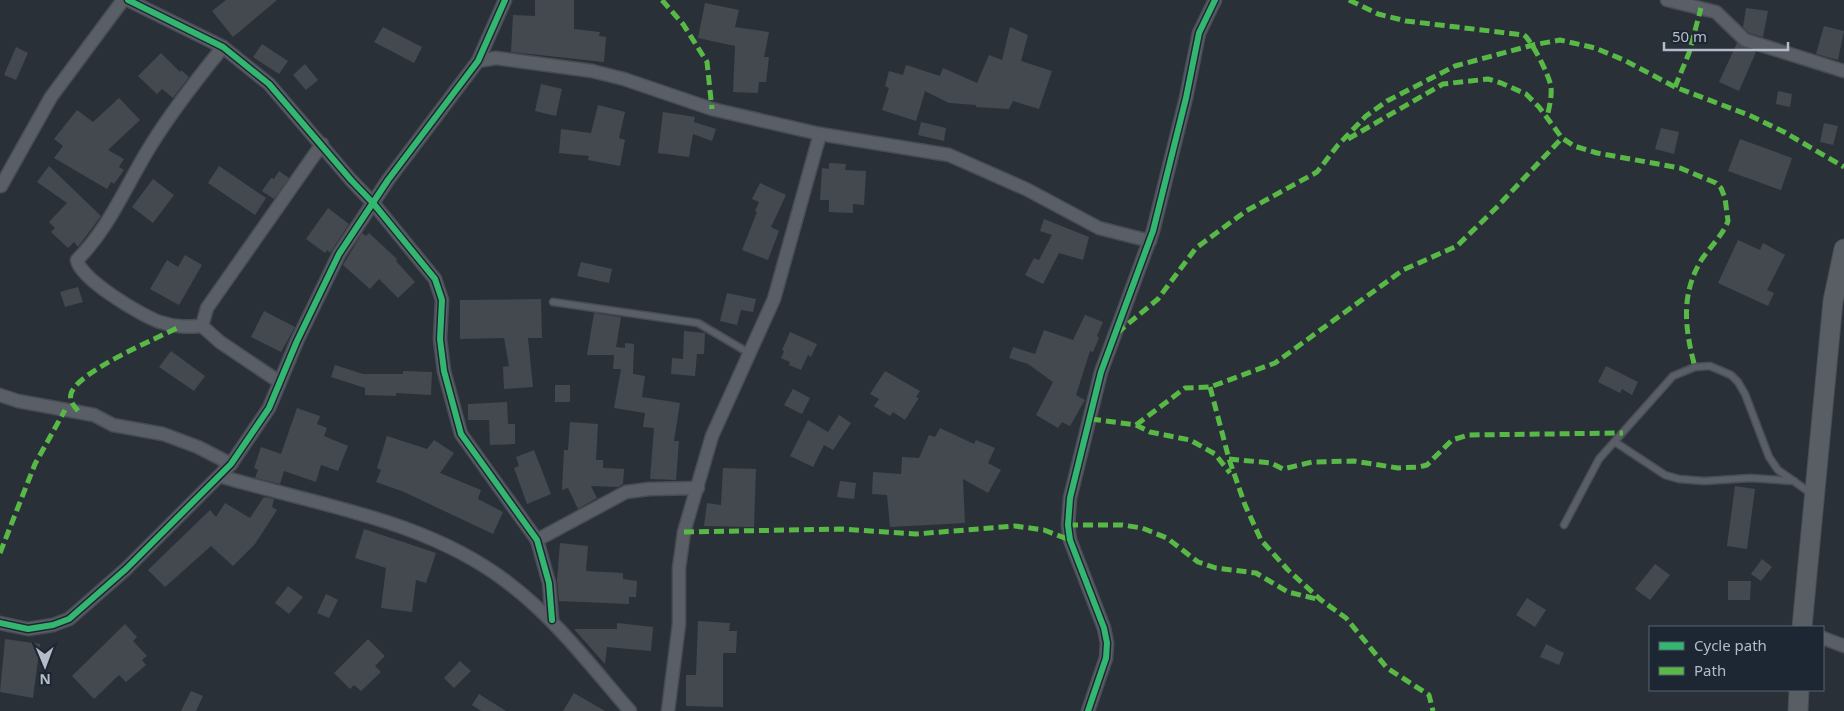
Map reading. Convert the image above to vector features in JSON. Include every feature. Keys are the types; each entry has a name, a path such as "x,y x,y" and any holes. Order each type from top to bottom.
{"main road":[{"path":"1802,626 1833,301 1844,249"},
{"path":"1798,711 1799,691"}],"street":[{"path":"1,186 51,97 123,0"},
{"path":"128,0 223,47 269,84 373,203 435,279 442,300 440,339 444,371 461,434 538,540 549,583 552,620"},
{"path":"0,623 28,629 53,625 69,618 126,570 231,464 264,416 278,381 339,254 446,101 478,61 505,0"},
{"path":"1088,711 1106,658 1107,643 1104,628 1070,540 1068,525 1070,498 1101,372 1150,241 1186,98 1197,40 1215,0"},
{"path":"1667,0 1716,12 1745,40 1844,71"},
{"path":"223,47 190,88 150,146 109,221 77,260 82,270 118,300 158,321 179,327 202,326 220,342 278,381"},
{"path":"478,61 496,58 606,74 712,109 820,134 949,155 1026,190 1099,228 1150,241"},
{"path":"668,711 679,624 681,554 684,532 712,436 774,299 820,134"},
{"path":"202,326 207,308 322,144"},
{"path":"0,395 18,401 94,414 113,425 163,434 198,447 231,464"},
{"path":"220,476 384,521 441,544 481,564 507,582 552,620 630,711"},
{"path":"538,540 626,492 649,489 698,488"},
{"path":"1824,638 1844,646"}],"lane":[{"path":"553,302 698,323 749,353"},
{"path":"1564,525 1599,459 1673,376 1695,367 1710,366 1731,375 1738,382 1745,394 1769,457 1778,470 1815,497"},
{"path":"1615,442 1656,470 1679,479 1704,481 1750,478 1796,482"}],"building":[{"path":"226,0 277,0 233,37 212,11"},
{"path":"535,0 574,0 574,29 600,32 599,36 606,37 604,62 511,52 513,15 535,16"},
{"path":"705,3 739,10 735,27 769,32 764,57 769,57 766,82 759,82 758,93 733,92 735,46 698,38"},
{"path":"1746,8 1768,11 1763,37 1749,33 1743,27"},
{"path":"1824,26 1844,31 1838,60 1816,54"},
{"path":"383,27 422,47 414,63 374,42"},
{"path":"1010,27 1028,35 1021,61 1052,71 1039,109 1013,101 1009,109 949,103 925,91 916,121 882,110 889,88 885,86 889,71 903,75 906,65 940,76 943,68 977,83 989,55 1002,60"},
{"path":"1737,43 1756,52 1739,91 1719,82"},
{"path":"262,44 288,61 279,74 253,57"},
{"path":"16,47 28,53 16,80 4,75"},
{"path":"161,53 180,72 181,70 189,77 173,98 162,89 157,94 138,76"},
{"path":"305,64 318,80 306,90 293,75"},
{"path":"541,84 562,89 556,116 535,111"},
{"path":"1778,91 1792,94 1790,107 1776,104"},
{"path":"119,98 140,120 108,150 124,159 119,167 124,170 114,184 111,182 107,189 54,158 63,146 54,139 77,110 93,122"},
{"path":"598,105 625,112 619,138 625,140 620,166 588,160 589,156 559,153 561,129 591,133"},
{"path":"663,112 695,117 694,122 716,129 712,141 693,134 689,157 658,153"},
{"path":"921,122 946,128 944,141 918,135"},
{"path":"1824,123 1838,126 1833,145 1820,142"},
{"path":"1661,128 1679,132 1674,154 1655,149"},
{"path":"1740,139 1792,158 1781,190 1728,171"},
{"path":"829,163 846,164 845,170 866,171 864,205 853,204 853,213 829,212 829,200 820,200 822,168 829,169"},
{"path":"49,166 101,216 78,247 74,242 68,248 51,232 55,228 49,222 67,203 37,182"},
{"path":"219,166 266,198 255,215 208,183"},
{"path":"279,171 289,178 274,199 262,191 271,178 274,179"},
{"path":"153,179 174,195 153,223 132,207"},
{"path":"760,183 786,195 771,227 779,231 768,260 742,250 757,212 755,211 759,202 752,199"},
{"path":"328,208 349,224 330,253 327,250 325,253 306,239"},
{"path":"1044,219 1089,237 1083,260 1059,253 1043,284 1025,275 1034,258 1039,260 1052,235 1040,231"},
{"path":"362,233 366,236 369,233 397,259 396,261 415,282 398,298 379,279 370,289 343,265"},
{"path":"1738,240 1760,250 1763,243 1785,255 1767,290 1774,293 1768,306 1718,283"},
{"path":"185,255 202,265 179,305 150,289 167,260 178,267"},
{"path":"581,262 612,269 609,283 577,276"},
{"path":"78,287 83,302 65,307 60,292"},
{"path":"727,293 756,299 753,312 741,310 737,325 720,321"},
{"path":"541,299 542,338 528,338 533,387 504,389 503,367 509,366 504,338 460,339 460,300"},
{"path":"264,311 295,327 281,352 251,337"},
{"path":"594,313 621,317 616,347 625,348 625,343 634,344 633,374 645,376 642,397 680,403 674,441 679,441 676,480 650,479 654,428 643,427 645,413 614,408 621,369 613,369 614,355 587,355"},
{"path":"1085,315 1103,322 1093,352 1090,351 1076,395 1085,400 1070,426 1062,422 1058,428 1036,415 1053,382 1028,364 1009,358 1013,347 1035,354 1044,330 1073,340"},
{"path":"684,331 705,333 704,354 697,354 695,376 671,374 672,358 683,359"},
{"path":"790,332 817,344 811,357 808,355 801,370 789,365 790,362 781,358 784,351 782,350"},
{"path":"171,351 205,376 194,391 159,367"},
{"path":"335,365 363,374 403,374 403,371 432,372 431,395 396,393 396,396 365,395 365,388 331,377"},
{"path":"1606,366 1638,382 1632,395 1622,389 1620,393 1598,382"},
{"path":"885,371 920,391 916,397 919,398 905,420 893,412 890,416 874,406 879,399 870,394"},
{"path":"555,385 570,385 570,402 555,402"},
{"path":"793,389 810,398 802,414 784,405"},
{"path":"507,402 508,424 515,424 515,444 490,445 489,420 468,420 468,404"},
{"path":"297,408 320,416 317,424 327,428 324,436 348,446 338,471 321,465 316,482 284,471 280,484 255,478 258,470 254,468 261,447 281,454"},
{"path":"839,415 851,423 833,450 824,445 813,467 790,456 808,420 828,432"},
{"path":"570,422 598,424 596,460 603,460 603,468 624,469 623,484 618,487 591,486 597,498 578,509 568,488 562,490 564,450 568,450"},
{"path":"940,428 974,444 976,440 995,448 988,463 1001,470 988,493 963,479 965,523 890,527 887,495 872,494 873,472 901,474 902,457 919,458 929,435 935,437"},
{"path":"387,436 427,449 434,440 454,453 440,473 481,490 478,499 503,512 493,534 404,492 376,482 381,470 377,468"},
{"path":"534,450 551,494 527,504 514,468 519,466 516,457"},
{"path":"723,468 756,469 754,527 704,526 707,503 721,505"},
{"path":"840,481 856,483 854,499 837,497"},
{"path":"1735,486 1755,489 1747,549 1727,546"},
{"path":"264,497 274,499 272,507 277,510 255,544 233,566 211,546 165,587 148,570 210,510 216,517 225,503 250,518"},
{"path":"364,529 436,553 426,583 416,580 412,612 381,608 386,568 355,558"},
{"path":"560,543 588,546 586,571 623,573 623,579 637,581 636,597 629,597 629,604 559,601 557,580"},
{"path":"1762,559 1772,567 1761,581 1751,574"},
{"path":"1655,564 1670,575 1650,600 1635,589"},
{"path":"1728,581 1751,581 1750,600 1728,600"},
{"path":"288,586 303,597 289,614 275,603"},
{"path":"326,594 338,600 329,618 317,613"},
{"path":"1527,598 1546,610 1535,627 1516,615"},
{"path":"698,621 730,623 729,631 737,631 736,653 723,653 723,707 686,706 686,675 696,675"},
{"path":"617,623 653,627 651,651 607,647 605,664 574,629 617,629"},
{"path":"125,624 137,637 133,641 147,656 142,660 146,665 126,682 119,675 94,699 72,676"},
{"path":"5,639 40,644 33,698 0,692"},
{"path":"368,639 385,656 375,666 381,672 361,691 354,685 350,689 334,673"},
{"path":"1546,644 1564,653 1559,665 1540,657"},
{"path":"460,661 471,671 454,688 444,678"},
{"path":"191,691 203,696 196,711 181,711"},
{"path":"574,693 605,711 563,711"},
{"path":"479,694 506,711 481,711 472,705"}],"marked path":[{"path":"662,0 683,24 707,62 712,109"},
{"path":"1349,0 1378,14 1406,21 1524,35 1536,51 1550,82 1551,95 1547,118"},
{"path":"1675,87 1689,53 1701,8"},
{"path":"1117,333 1158,299 1196,248 1246,211 1317,172 1338,145 1366,116 1387,101 1455,66 1533,45 1560,40 1595,48 1624,60 1675,87 1751,116 1784,132 1844,167"},
{"path":"1348,139 1443,84 1488,79 1526,94 1539,107 1562,138 1574,146 1597,153 1680,168 1716,183 1721,188 1725,198 1728,221 1720,236 1702,259 1690,285 1686,312 1695,367"},
{"path":"1136,425 1185,388 1210,387 1275,363 1403,270 1457,246 1562,138"},
{"path":"78,411 71,401 71,394 76,385 119,356 179,327"},
{"path":"1210,387 1229,459 1245,505 1261,540 1288,570 1321,600 1346,618 1387,668 1429,695 1433,711"},
{"path":"0,553 35,464 65,410"},
{"path":"1091,419 1136,425 1150,432 1190,440 1215,454 1230,473"},
{"path":"1229,459 1271,463 1283,469 1312,462 1354,461 1398,468 1419,467 1427,465 1452,440 1468,435 1623,433"},
{"path":"1068,525 1122,525 1142,528 1167,538 1198,562 1216,568 1256,573 1288,592 1321,600"},
{"path":"684,532 841,529 916,534 1015,526 1044,530 1070,540"}],"cycle path":[{"path":"128,0 223,47 269,84 373,203 435,279 442,300 440,339 444,371 461,434 537,540 549,583 552,620"},
{"path":"0,623 28,629 53,625 69,619 126,569 231,464 269,408 297,341 339,254 388,180 478,61 505,0"},
{"path":"1088,711 1106,658 1107,643 1104,628 1070,540 1068,525 1070,498 1101,372 1153,231 1186,98 1199,33 1215,0"}]}
